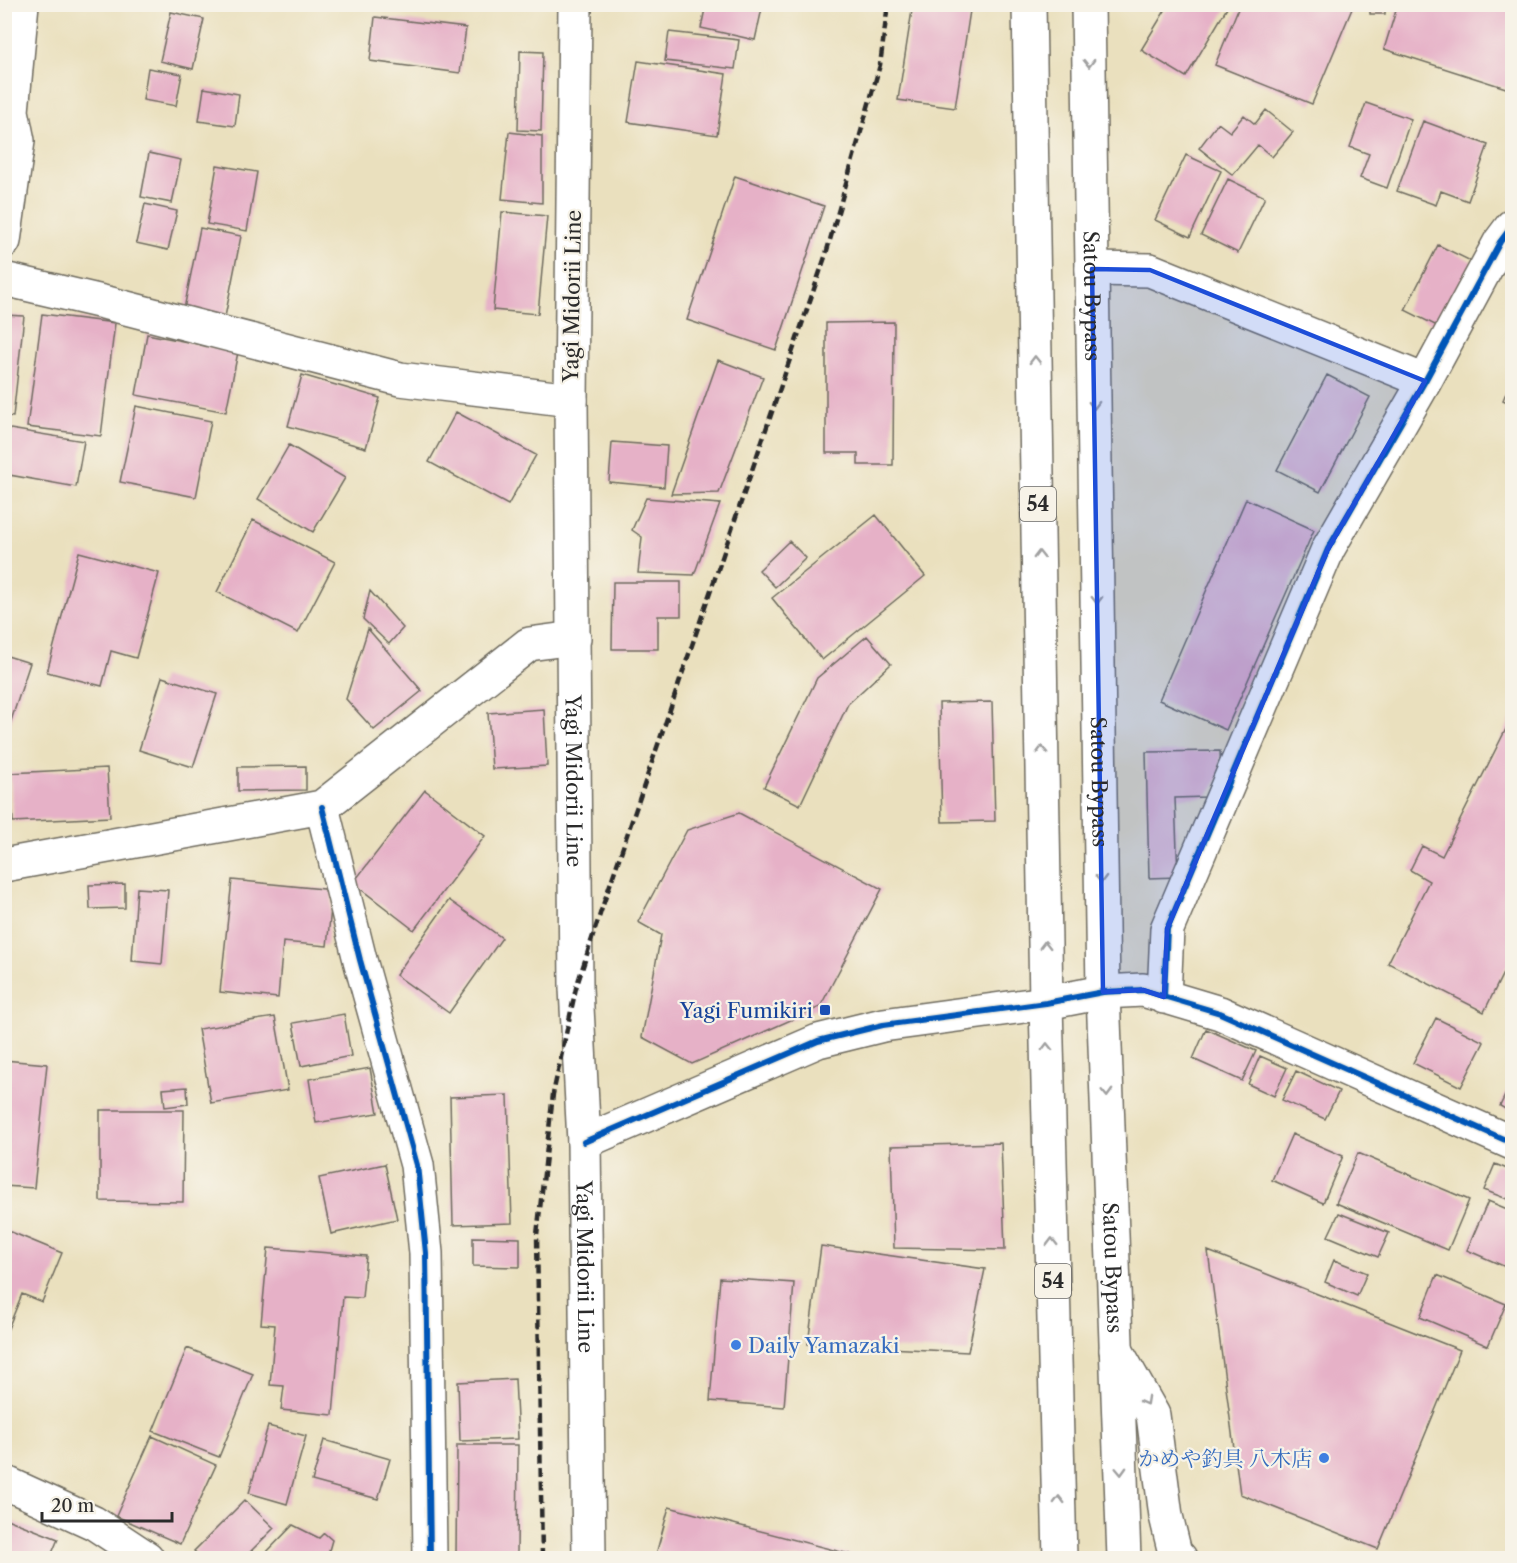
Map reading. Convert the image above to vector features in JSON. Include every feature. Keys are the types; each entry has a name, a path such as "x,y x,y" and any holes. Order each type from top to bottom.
{"main road":[{"path":"4,241 18,141 12,111 22,4"},
{"name":"Yagi Midorii Line","path":"575,4 572,400 576,988 584,1142 588,1558"},
{"name":"54","path":"1029,4 1046,1003 1060,1558"},
{"name":"Satou Bypass","path":"1088,4 1103,992 1124,1558"},
{"path":"1164,997 1167,929 1328,549 1425,381 1500,242 1512,226"},
{"path":"1092,269 1150,270 1425,381"},
{"path":"4,279 107,303 400,379 572,400"},
{"path":"4,865 322,807 529,644 574,638"},
{"path":"322,807 360,960 417,1165 426,1253 430,1558"},
{"path":"584,1142 818,1041 883,1025 1046,1003 1103,992 1143,990 1220,1013 1512,1143"},
{"path":"1116,1350 1153,1415 1166,1516 1175,1553 1180,1558"},
{"path":"4,1482 94,1523 147,1558"}],"highlighted area":[{"path":"1092,269 1150,270 1425,381 1328,549 1167,929 1164,997 1143,990 1103,992"}],"building":[{"path":"706,4 763,4 755,40 701,28"},
{"path":"913,4 971,4 955,108 898,100"},
{"path":"1169,4 1221,4 1227,8 1186,77 1141,50"},
{"path":"1240,4 1354,4 1312,104 1215,65"},
{"path":"1370,4 1385,4 1385,14 1370,14"},
{"path":"1398,4 1512,4 1512,90 1384,49"},
{"path":"171,12 204,19 193,69 160,61"},
{"path":"375,17 466,28 460,73 370,61"},
{"path":"669,32 739,40 735,69 665,61"},
{"path":"520,51 543,52 541,131 518,130"},
{"path":"638,61 726,74 717,135 628,122"},
{"path":"148,68 182,74 176,106 143,100"},
{"path":"204,88 239,94 235,126 199,121"},
{"path":"1366,103 1411,119 1387,188 1360,178 1369,154 1350,147"},
{"path":"1266,110 1293,132 1272,157 1258,145 1233,175 1199,148 1218,123 1230,132 1244,115 1255,124"},
{"path":"1423,121 1488,145 1468,201 1441,191 1436,205 1397,191"},
{"path":"509,132 542,136 542,203 502,199"},
{"path":"149,153 181,160 172,203 141,197"},
{"path":"1186,155 1221,171 1190,237 1155,220"},
{"path":"217,165 257,172 247,231 207,224"},
{"path":"735,176 824,206 776,350 687,320"},
{"path":"1228,179 1265,197 1238,253 1201,235"},
{"path":"145,204 177,211 168,250 136,243"},
{"path":"502,212 547,216 538,314 493,310"},
{"path":"200,228 241,236 225,317 184,309"},
{"path":"1438,245 1473,262 1439,327 1405,310"},
{"path":"42,314 115,323 101,436 27,427"},
{"path":"4,315 24,316 13,417 4,416"},
{"path":"894,322 893,465 858,465 858,453 826,453 826,323"},
{"path":"147,334 238,352 226,412 136,395"},
{"path":"718,360 763,377 719,493 671,494"},
{"path":"302,375 380,398 366,448 288,426"},
{"path":"1327,375 1370,397 1320,492 1277,470"},
{"path":"1512,379 1512,404 1503,400"},
{"path":"136,406 211,421 196,497 120,482"},
{"path":"456,412 536,455 508,505 429,462"},
{"path":"4,428 84,441 76,487 4,474"},
{"path":"612,442 667,446 664,487 609,482"},
{"path":"289,445 345,478 313,532 258,499"},
{"path":"646,498 720,504 694,575 638,573 642,537 632,530"},
{"path":"1246,499 1314,530 1226,730 1159,700"},
{"path":"876,515 925,576 822,660 772,598"},
{"path":"253,520 335,562 298,633 217,592"},
{"path":"789,541 806,558 775,587 759,570"},
{"path":"79,552 159,573 136,658 111,651 102,686 47,672"},
{"path":"613,582 681,582 681,616 658,616 658,649 612,649"},
{"path":"370,591 403,628 389,644 363,619"},
{"path":"368,629 422,691 374,730 346,699"},
{"path":"867,636 891,664 848,704 800,805 764,787 817,678"},
{"path":"4,655 30,663 5,739 4,739"},
{"path":"162,677 217,694 193,767 139,750"},
{"path":"992,702 995,821 942,822 939,703"},
{"path":"544,709 547,766 492,769 488,713"},
{"path":"1512,717 1512,955 1484,1012 1388,963 1429,881 1410,870 1422,846 1442,856"},
{"path":"1220,751 1221,775 1206,797 1175,798 1178,877 1149,878 1146,752"},
{"path":"306,766 306,790 238,791 238,767"},
{"path":"107,768 110,817 13,822 10,773"},
{"path":"425,790 485,836 414,930 353,883"},
{"path":"739,813 882,889 820,1007 692,1064 642,1037 661,935 638,922 687,830"},
{"path":"232,880 333,890 327,946 283,942 278,998 220,992"},
{"path":"125,884 125,908 90,909 89,885"},
{"path":"137,888 168,890 162,964 132,961"},
{"path":"449,900 502,938 449,1013 396,975"},
{"path":"344,1014 351,1056 301,1066 293,1023"},
{"path":"275,1017 288,1090 211,1103 198,1029"},
{"path":"1436,1018 1484,1042 1461,1087 1413,1063"},
{"path":"1206,1029 1256,1051 1242,1081 1193,1059"},
{"path":"1260,1056 1287,1068 1274,1096 1248,1084"},
{"path":"4,1060 47,1064 34,1188 4,1186"},
{"path":"370,1068 378,1113 316,1123 309,1079"},
{"path":"1296,1071 1339,1091 1325,1119 1282,1100"},
{"path":"1512,1081 1512,1113 1500,1106"},
{"path":"187,1087 188,1104 165,1107 163,1089"},
{"path":"508,1095 512,1223 453,1225 450,1097"},
{"path":"100,1110 184,1110 183,1202 100,1201"},
{"path":"1292,1134 1343,1156 1323,1203 1272,1180"},
{"path":"1001,1143 1005,1250 894,1248 891,1146"},
{"path":"1358,1153 1469,1200 1448,1250 1336,1203"},
{"path":"385,1164 397,1219 331,1234 319,1178"},
{"path":"1495,1164 1512,1171 1512,1201 1484,1190"},
{"path":"1488,1201 1512,1211 1512,1257 1508,1268 1467,1250"},
{"path":"1339,1213 1389,1233 1378,1257 1328,1236"},
{"path":"4,1229 62,1253 42,1302 22,1294 5,1336"},
{"path":"473,1237 520,1238 520,1267 473,1266"},
{"path":"821,1246 985,1269 968,1352 808,1344"},
{"path":"268,1248 366,1256 362,1298 343,1297 333,1415 281,1410 284,1386 270,1385 275,1325 261,1324"},
{"path":"1208,1251 1460,1350 1378,1549 1240,1494"},
{"path":"1334,1260 1367,1273 1357,1296 1325,1282"},
{"path":"1437,1275 1506,1304 1488,1346 1420,1317"},
{"path":"720,1278 794,1283 784,1407 710,1401"},
{"path":"187,1348 253,1374 219,1457 153,1431"},
{"path":"515,1379 518,1439 460,1441 458,1382"},
{"path":"268,1426 306,1436 287,1504 249,1493"},
{"path":"152,1436 216,1465 180,1544 116,1516"},
{"path":"324,1440 390,1459 378,1499 312,1481"},
{"path":"457,1445 518,1445 517,1556 456,1557"},
{"path":"245,1500 274,1528 244,1558 202,1558 194,1551"},
{"path":"669,1507 864,1558 655,1558"},
{"path":"4,1518 58,1539 50,1558 4,1558"},
{"path":"293,1525 319,1538 324,1533 332,1540 328,1554 333,1558 262,1557"}],"railway":[{"path":"542,1558 537,1235 553,1094 576,988 826,254 880,65 888,4"}],"cycle path":[{"path":"1164,997 1167,929 1328,549 1425,381 1500,242 1512,226"},
{"path":"322,807 360,960 417,1165 426,1253 430,1558"},
{"path":"584,1142 818,1041 883,1025 1046,1003 1103,992 1143,990 1220,1013 1512,1143"}],"place":[{"name":"Yagi Fumikiri","path":"825,1010"},
{"name":"Daily Yamazaki","path":"736,1345"},
{"name":"かめや釣具 八木店","path":"1324,1458"}]}
